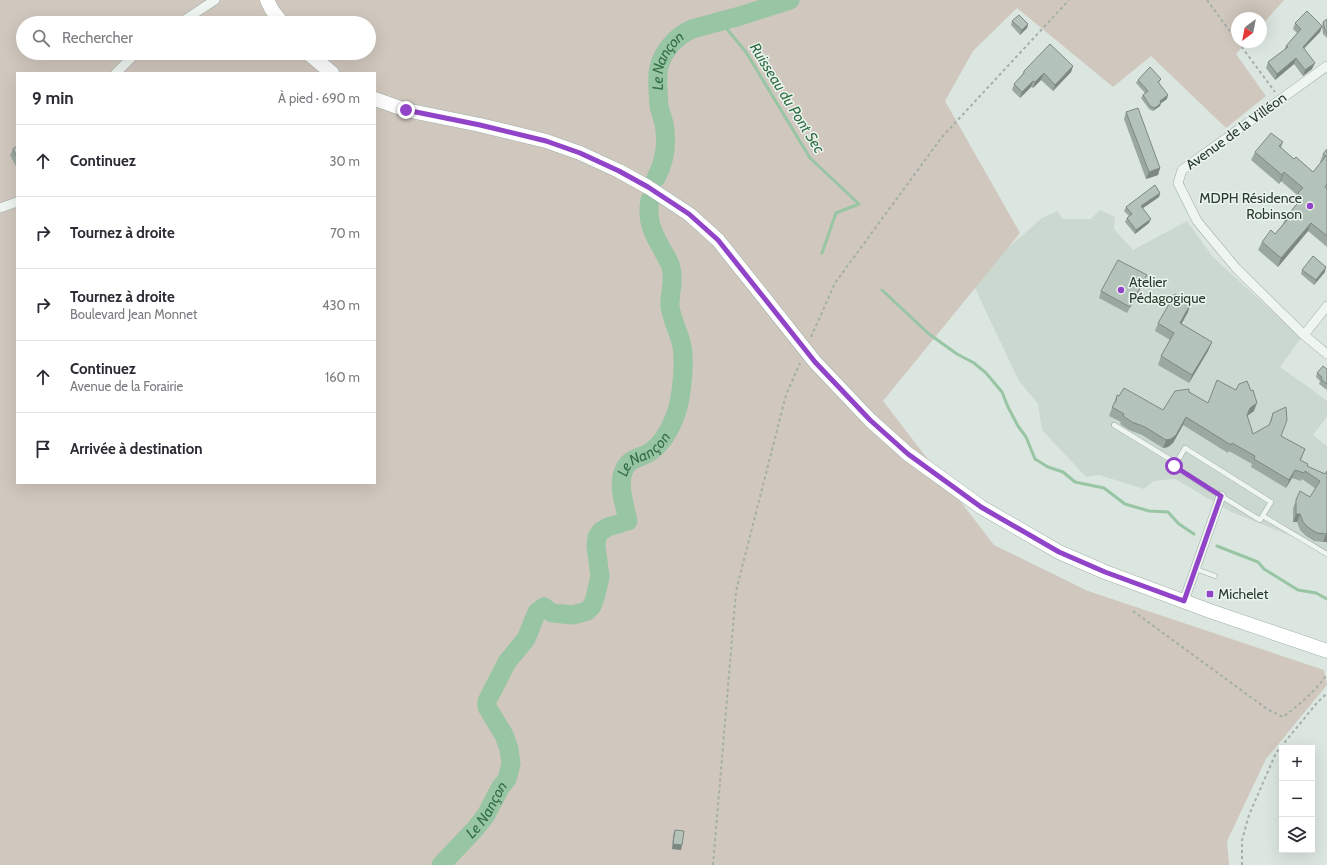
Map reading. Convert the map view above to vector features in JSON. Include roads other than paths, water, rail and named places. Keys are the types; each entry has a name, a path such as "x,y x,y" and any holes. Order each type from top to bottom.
{"main road":[{"path":"267,0 277,16"},
{"path":"316,60 331,72"},
{"path":"376,99 406,110 480,125 546,141 580,153 619,171 648,187 689,214 718,240 805,351 870,420 908,454 981,507 1059,552 1105,572 1327,651"}],"street":[{"path":"191,16 215,0"},
{"path":"117,72 129,60"},
{"name":"Avenue de la Villéon","path":"1327,66 1182,170 1178,182 1197,221 1236,268 1304,335 1327,354"},
{"path":"0,208 16,202"},
{"path":"1304,335 1327,306"},
{"path":"1184,601 1221,496"}],"lane":[{"path":"1114,424 1176,463"},
{"path":"1185,448 1271,502 1260,520 1174,466 1176,463 1185,448"},
{"path":"1263,516 1327,554"},
{"path":"1196,569 1215,576"}],"waterway":[{"name":"Le Nançon","path":"656,178 663,161 666,143 659,106 658,73 661,61 667,50 676,40 692,29 790,0"},
{"name":"Ruisseau du Pont Sec","path":"721,22 746,52 810,158 859,204 836,213 822,253"},
{"name":"Le Nançon","path":"441,865 486,815 500,788 507,779 511,764 509,749 504,735 487,707 487,701 507,662 526,639 537,612 544,607 552,613 573,615 587,611 592,606 600,577 596,546 597,537 601,531 608,527 628,521 621,487 624,469 631,461 648,453 659,445 668,431 678,407 683,372 683,354 681,342 670,307 672,273 669,262 651,227 649,214 650,200"},
{"name":"Ruisseau du Pont Sec","path":"882,290 929,334 957,354 974,363 986,373 1002,392 1018,426 1026,437 1035,459 1048,467 1063,472 1075,482 1104,488 1125,504 1149,511 1168,512 1179,524 1194,534"},
{"name":"Ruisseau du Pont Sec","path":"1217,546 1258,562 1264,569 1298,590 1316,593 1327,599"}],"place":[{"name":"MDPH Résidence Robinson","path":"1310,206"},
{"name":"Atelier Pédagogique","path":"1121,290"},
{"name":"Michelet","path":"1210,594"}]}
